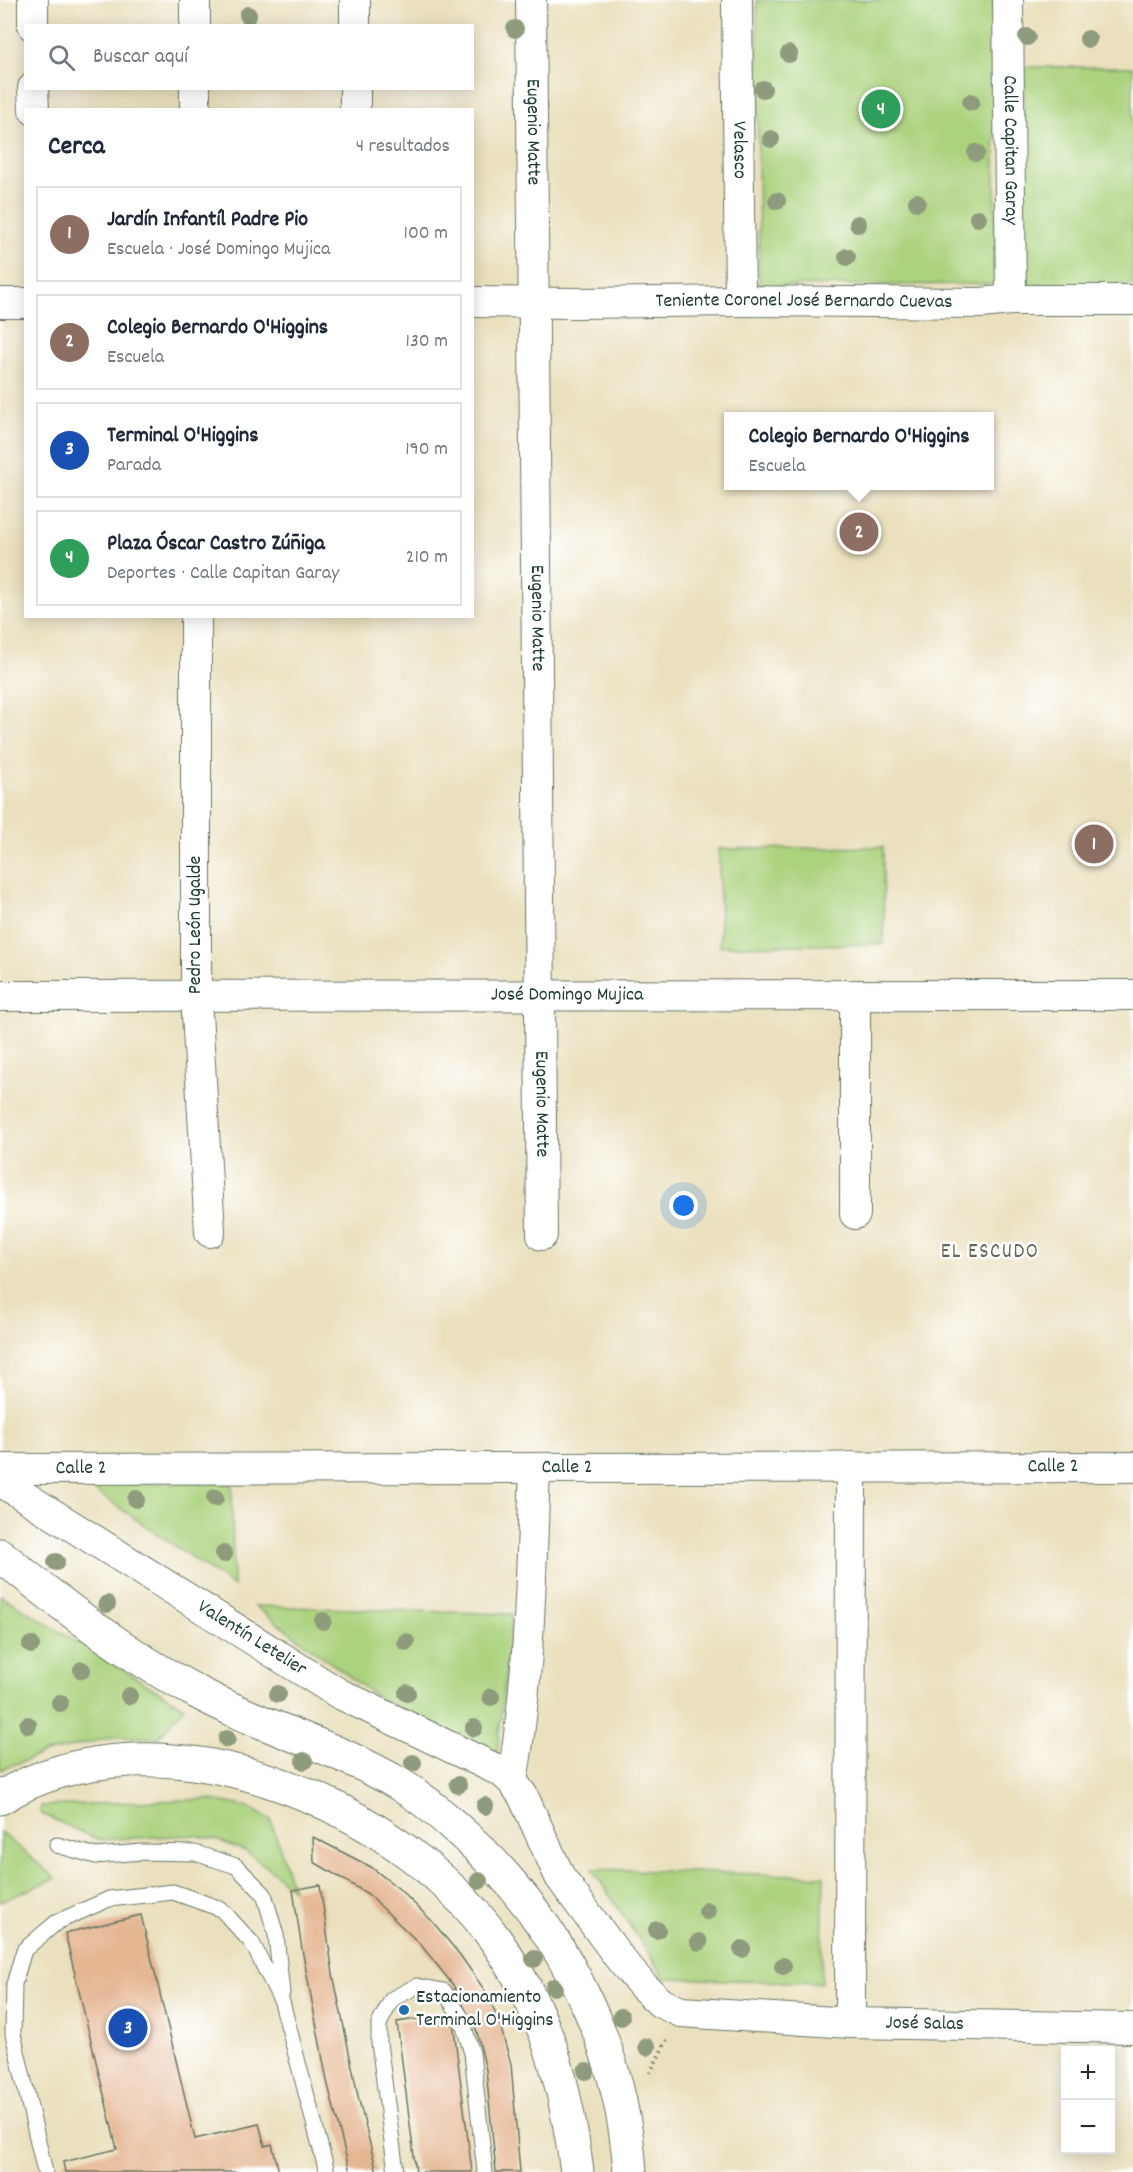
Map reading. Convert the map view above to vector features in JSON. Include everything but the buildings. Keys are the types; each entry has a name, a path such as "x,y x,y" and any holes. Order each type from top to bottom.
{"highway":[{"path":"0,1555 92,1627 142,1660 195,1691 250,1718 334,1752 401,1785 471,1840 506,1876 538,1915 559,1949 595,2020 611,2065 623,2112 630,2172"},
{"path":"0,1798 33,1781 94,1764 129,1760 164,1761 242,1773 283,1786 323,1801 387,1837 417,1858 471,1910 495,1939 520,1978 541,2020 563,2085 577,2172"}],"street":[{"path":"33,0 33,24"},
{"path":"195,0 195,24"},
{"path":"355,0 355,24"},
{"name":"Eugenio Matte","path":"531,0 542,1235"},
{"name":"Velasco","path":"737,0 740,301"},
{"name":"Calle Capitan Garay","path":"1008,0 1011,300"},
{"path":"33,90 34,108"},
{"path":"195,90 195,108"},
{"path":"355,90 355,108"},
{"name":"Teniente Coronel José Bernardo Cuevas","path":"474,302 981,303 1011,300 1133,300"},
{"path":"0,303 24,303"},
{"name":"Pedro León Ugalde","path":"196,618 196,996 210,1232"},
{"path":"855,995 855,1214"},
{"name":"José Domingo Mujica","path":"0,996 1133,995"},
{"path":"850,1467 850,2023"},
{"name":"Calle 2","path":"0,1469 1133,1467"},
{"path":"535,1468 527,1663 521,1730 512,1781 523,1796 560,1877 643,1986 661,2002 681,2012"},
{"name":"Valentín Letelier","path":"0,1481 338,1693 489,1765 512,1781"},
{"name":"José Salas","path":"681,2012 850,2023 1133,2028"}],"lane":[{"path":"57,1845 96,1856 141,1852 195,1853 236,1866 264,1894 276,1935 282,2002 327,2172"},
{"path":"45,2172 13,2034 14,1984 24,1950 57,1922 109,1899 172,1892 182,1895 221,1909 229,1917 252,1943 282,2002"},
{"path":"396,2172 379,2043 379,2024 392,1999 417,1986 444,1991 461,2018 472,2053 486,2172"}],"path":[{"path":"623,2112 645,2082 681,2012"}],"green space":[{"path":"757,0 994,0 996,284 759,286"},
{"path":"1024,67 1133,67 1133,285 1024,285"},
{"path":"883,847 884,944 720,946 719,849"},
{"path":"232,1483 233,1586 85,1484"},
{"path":"0,1595 184,1707 158,1738 114,1737 45,1753 0,1770"},
{"path":"255,1606 512,1614 497,1754 381,1700"},
{"path":"208,1799 248,1807 271,1820 293,1890 245,1851 217,1840 195,1835 98,1840 40,1813 41,1806"},
{"path":"0,1832 56,1878 0,1902"},
{"path":"592,1869 824,1876 821,1983 665,1978"}],"place":[{"name":"Plaza Óscar Castro Zúñiga","path":"881,109"},
{"name":"Colegio Bernardo O'Higgins","path":"859,532"},
{"name":"Jardín Infantíl Padre Pio","path":"1094,844"},
{"name":"Estacionamiento Terminal O'Higgins","path":"404,2010"},
{"name":"Terminal O'Higgins","path":"128,2028"}],"district":[{"name":"EL ESCUDO","path":"990,1253"}]}
